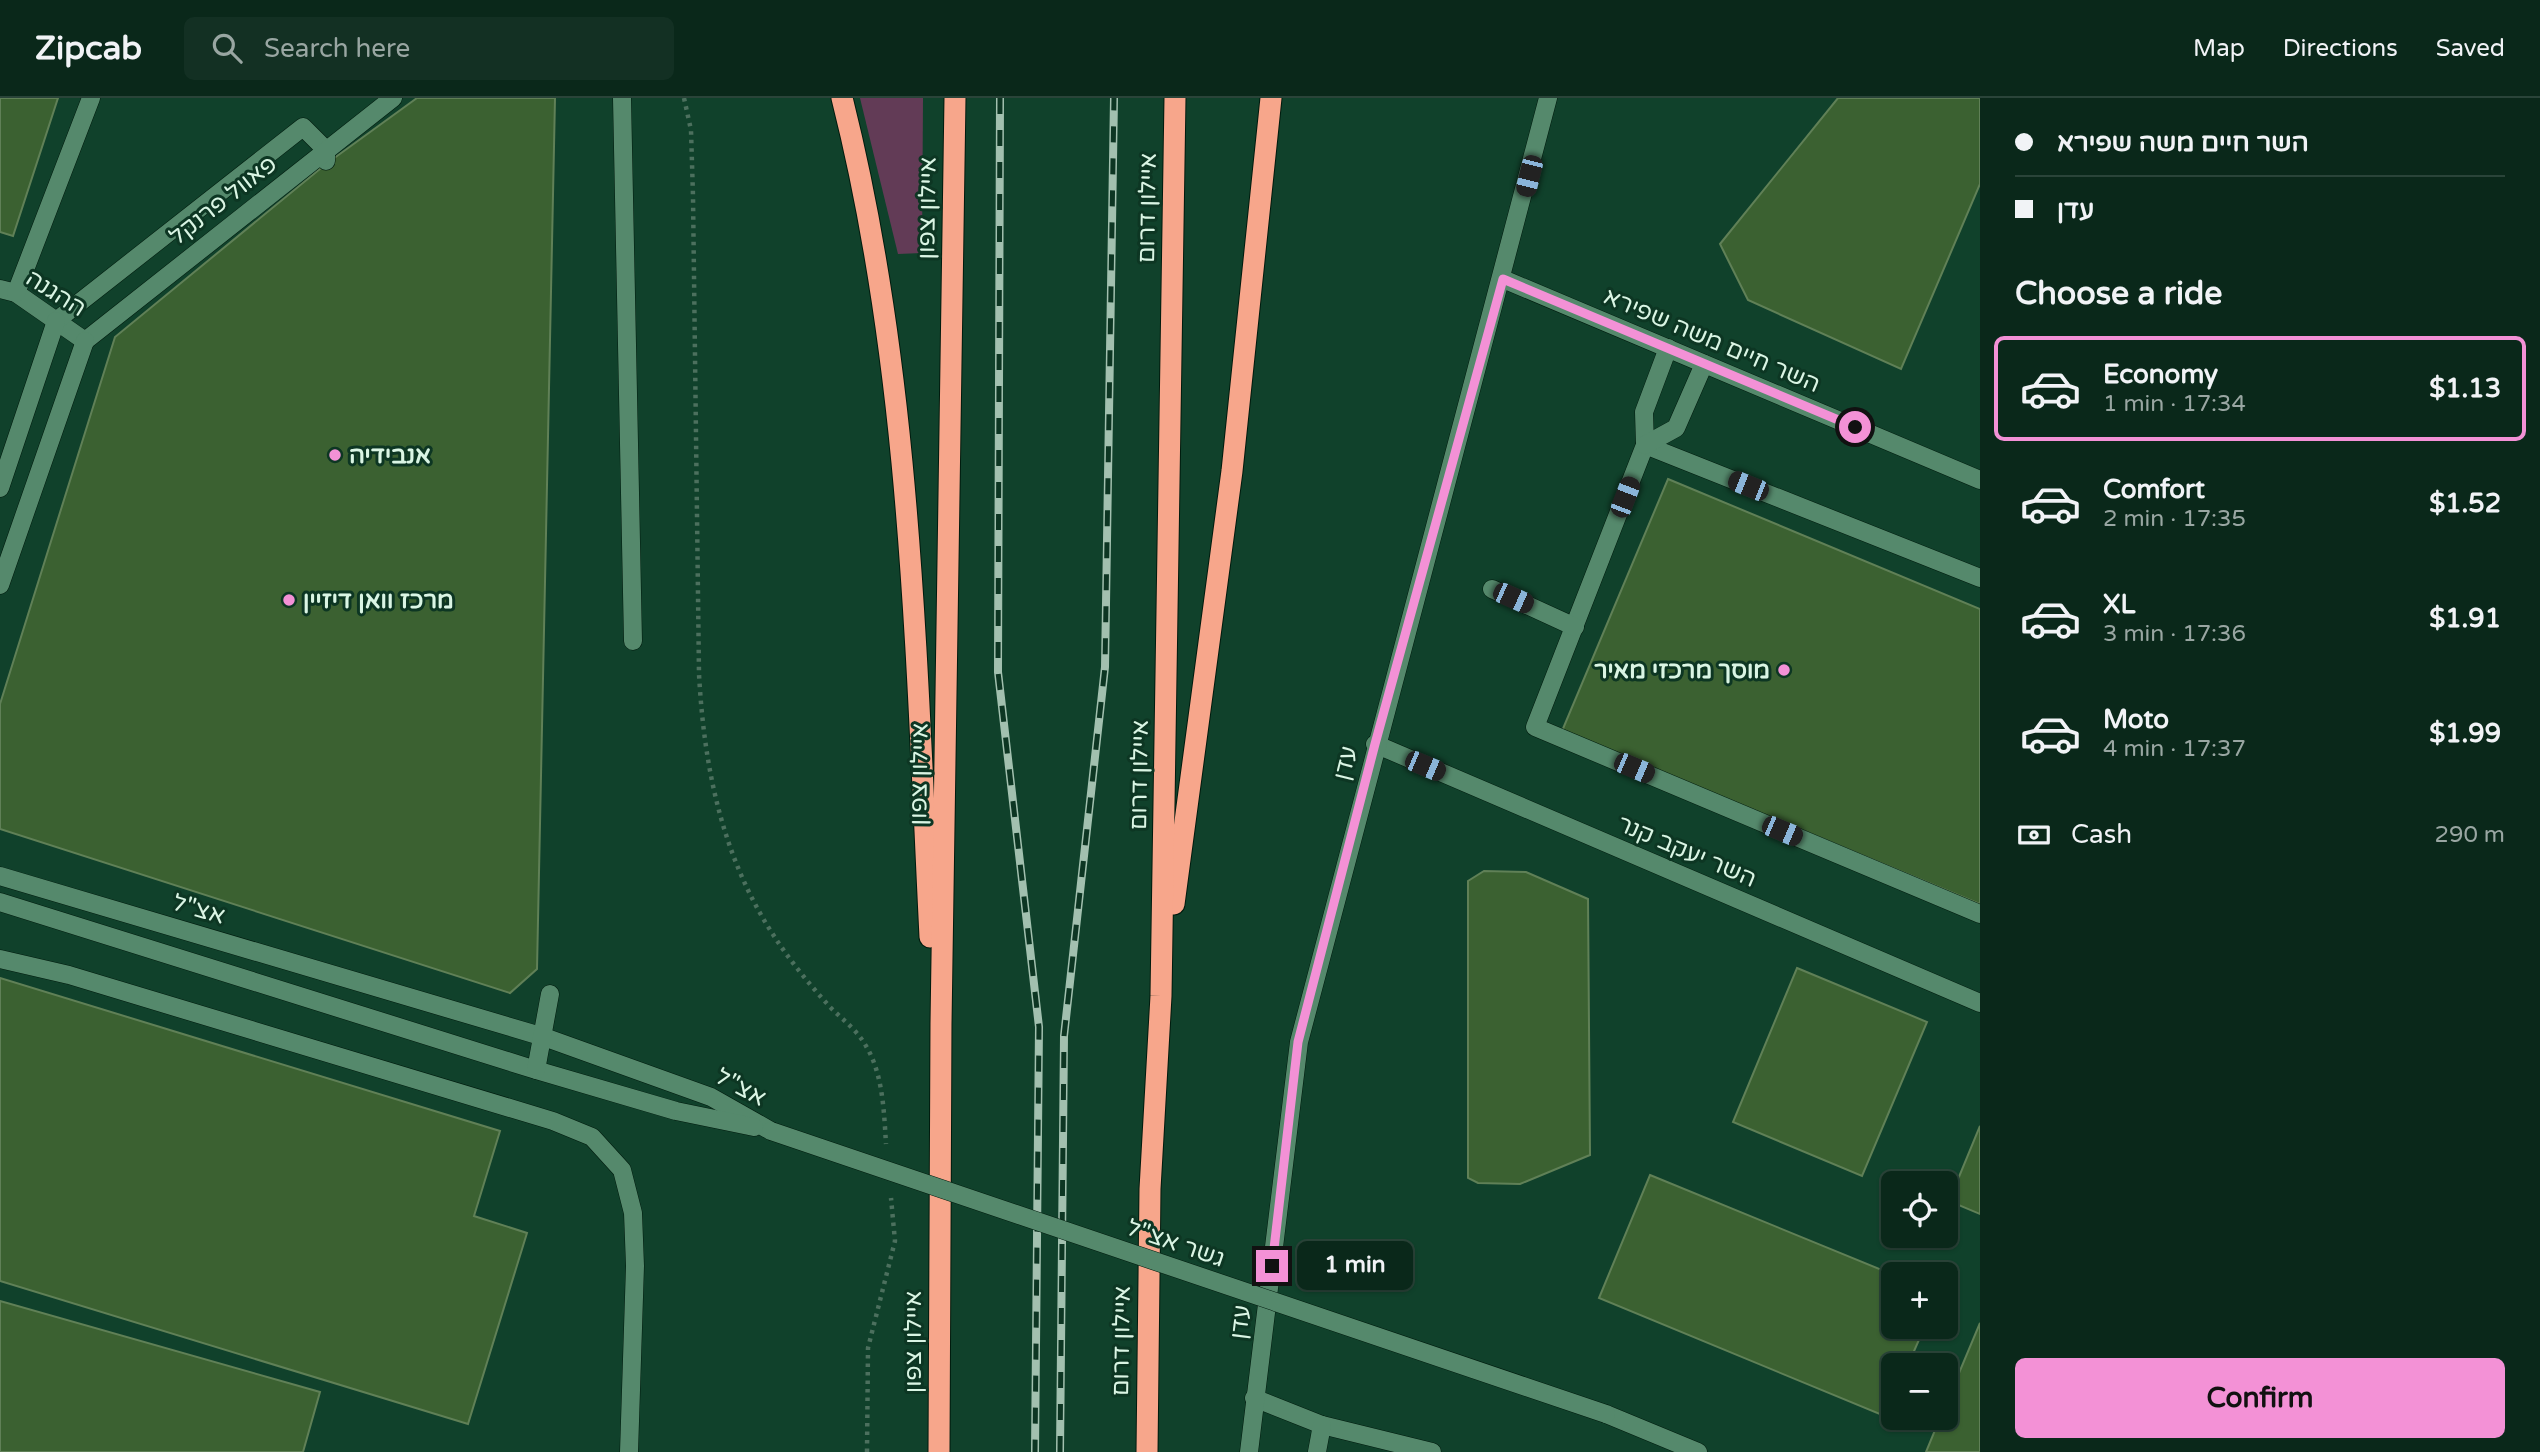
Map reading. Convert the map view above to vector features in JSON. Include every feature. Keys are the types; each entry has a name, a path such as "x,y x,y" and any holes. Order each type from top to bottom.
{"highway":[{"path":"842,98 859,165 889,345 906,511 940,1136"},
{"name":"איילון צפון","path":"939,1452 940,1136 955,98"},
{"name":"איילון דרום","path":"1147,1452 1150,1189 1161,996 1175,98"},
{"path":"1256,254 1259,98"},
{"path":"1161,996 1232,471 1271,98"}],"street":[{"path":"8,291 91,98"},
{"name":"פאוול פרנקל","path":"85,341 326,157 393,98"},
{"path":"622,98 633,641"},
{"name":"עדן","path":"1250,1452 1254,1398 1298,1042 1375,744 1503,279 1548,98"},
{"name":"פאוול פרנקל","path":"56,321 303,127 326,157"},
{"name":"השר חיים משה שפירא","path":"1503,279 1980,480"},
{"name":"ההגנה","path":"8,291 85,341"},
{"path":"0,488 56,321"},
{"path":"0,585 85,341"},
{"path":"1668,348 1644,411 1645,445 1535,727 1980,914"},
{"path":"1645,445 1676,428 1704,364"},
{"path":"1645,445 1980,578"},
{"path":"1492,589 1575,627"},
{"name":"השר יעקב קנר","path":"1375,744 1980,1003"},
{"name":"אצ\"ל","path":"0,876 544,1037 711,1097 771,1131"},
{"name":"אצ\"ל","path":"0,902 536,1070 677,1111 771,1131"},
{"path":"0,959 82,979 553,1121 592,1138 622,1170 633,1213 635,1266 629,1452"},
{"path":"536,1070 550,994"},
{"name":"גשר אצ\"ל","path":"771,1131 1606,1414 1698,1452"},
{"path":"1254,1398 1322,1424 1432,1452"},
{"path":"1317,1452 1322,1424"}],"path":[{"path":"684,98 691,130 693,196 699,674 701,722 712,792 753,902 798,970 856,1031 868,1048 883,1101 887,1152"},
{"path":"867,1452 868,1348 895,1241 890,1190"}],"shaded area":[{"path":"0,98 1980,98 1980,1452 0,1452"},
{"path":"860,98 923,98 922,253 898,254"}],"building":[{"path":"0,98 58,98 13,236 0,232"},
{"name":"מרכז וואן דיזיין","path":"417,98 555,98 537,969 510,993 0,829 0,704 115,337 326,164"},
{"path":"1838,98 1980,98 1980,184 1901,369 1748,300 1720,244"},
{"name":"מוסך מרכזי מאיר","path":"1668,479 1980,609 1980,904 1562,731"},
{"path":"1484,871 1526,872 1588,899 1590,1155 1520,1184 1478,1183 1468,1178 1468,881"},
{"path":"1797,968 1927,1022 1862,1176 1733,1122"},
{"path":"0,978 500,1131 474,1216 527,1233 468,1424 0,1281"},
{"path":"1980,1126 1980,1214 1958,1205 1958,1179"},
{"path":"1650,1175 1881,1270 1881,1339 1919,1339 1913,1353 1881,1353 1881,1415 1599,1298"},
{"path":"0,1301 320,1392 303,1452 0,1452"},
{"path":"1980,1323 1980,1452 1926,1452 1935,1430 1958,1430 1958,1375"}],"railway":[{"path":"1000,98 998,672 1039,1027 1035,1452"},
{"path":"1060,1452 1064,1036 1105,667 1114,98"}],"place":[{"name":"אנבידיה","path":"335,455"},
{"name":"מרכז וואן דיזיין","path":"289,600"},
{"name":"מוסך מרכזי מאיר","path":"1784,670"}],"route":[{"path":"1272,1266 1298,1042 1375,744 1503,279 1855,427"}]}
